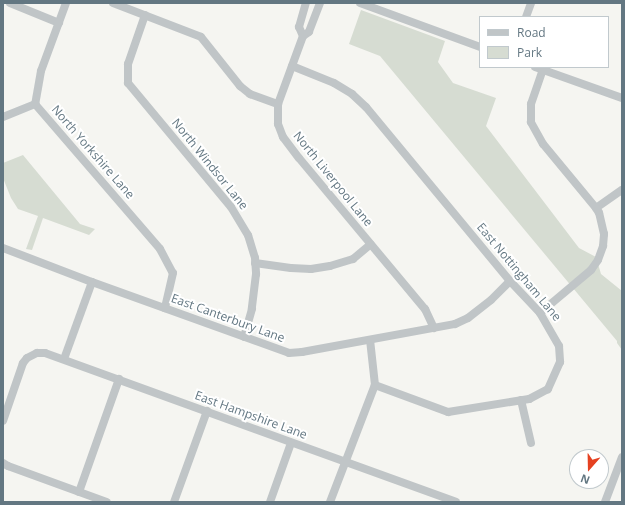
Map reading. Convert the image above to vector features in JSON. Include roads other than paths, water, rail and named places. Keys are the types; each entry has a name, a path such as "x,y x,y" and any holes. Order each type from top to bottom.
{"street":[{"path":"10,3 59,23"},
{"name":"North Yorkshire Lane","path":"66,3 41,71 35,104 160,250 173,274 165,308"},
{"path":"113,3 200,37 240,86 250,94 278,104"},
{"name":"North Liverpool Lane","path":"302,36 298,27 306,3"},
{"name":"North Liverpool Lane","path":"320,3 308,32 302,36 278,104 278,124 283,137 425,309 434,328"},
{"path":"360,3 479,47"},
{"path":"526,16 531,3"},
{"name":"North Windsor Lane","path":"145,15 128,64 128,83 231,207 248,235 255,262 255,290 244,337"},
{"name":"East Nottingham Lane","path":"292,66 334,84 352,94 366,106 510,281 540,312 558,342 560,362 548,389 529,399 448,412 375,385"},
{"path":"540,312 592,270 598,260 603,246 604,234 599,213 596,208 543,144 531,122 531,104 539,68 622,98"},
{"path":"3,117 35,104"},
{"path":"596,208 622,190"},
{"path":"255,262 291,268 311,269 330,266 353,259 372,244"},
{"name":"East Canterbury Lane","path":"3,248 288,353 302,352 455,324 468,318 491,300 510,281"},
{"path":"64,360 92,282"},
{"path":"330,502 375,385 370,340"},
{"name":"East Hampshire Lane","path":"3,421 23,363 27,358 37,353 46,353 456,502"},
{"path":"79,492 119,379"},
{"path":"521,400 530,443"},
{"path":"174,502 207,412"},
{"path":"270,502 291,443"},
{"path":"605,502 622,457"},
{"path":"3,463 107,502"},
{"path":"428,502 431,493"}]}
